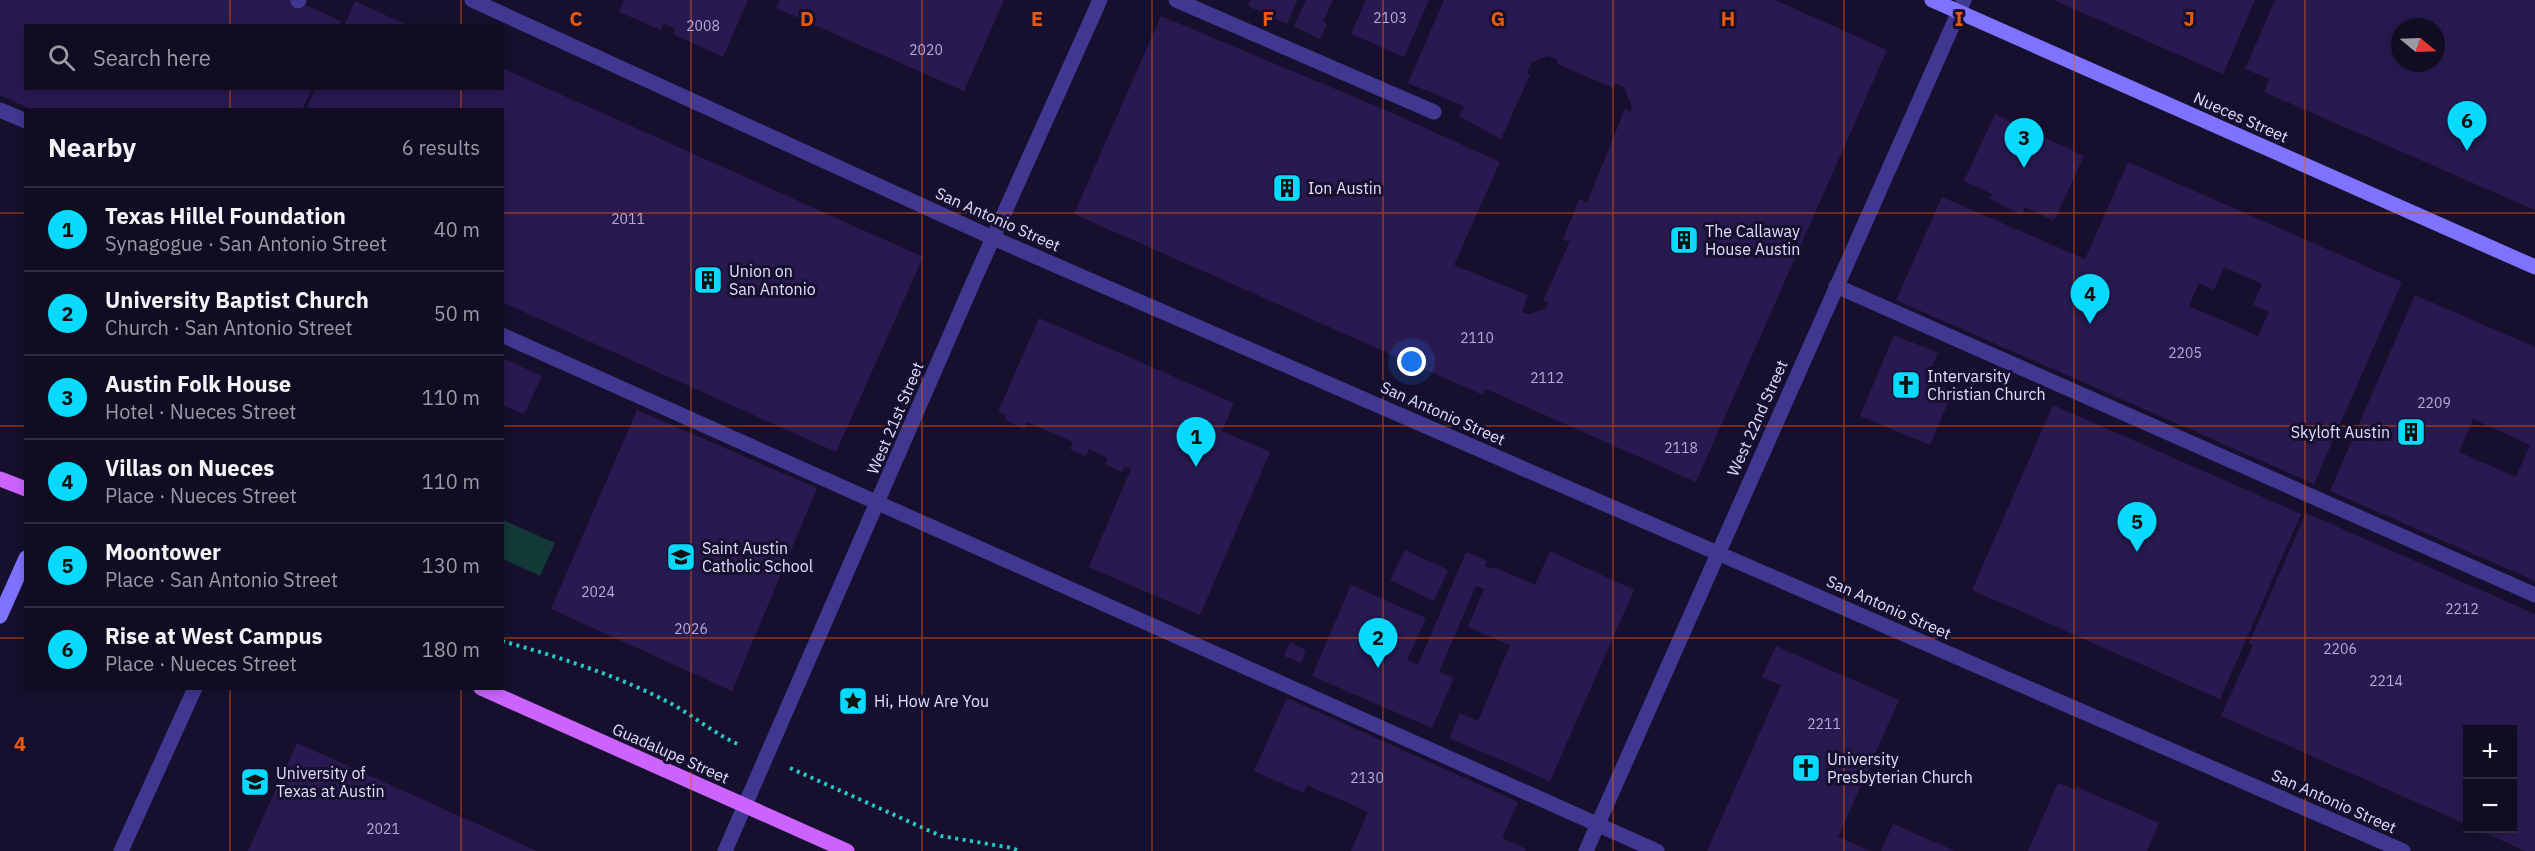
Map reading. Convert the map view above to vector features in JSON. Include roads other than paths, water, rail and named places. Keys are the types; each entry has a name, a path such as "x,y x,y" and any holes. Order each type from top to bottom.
{"main road":[{"path":"0,479 24,488"},
{"name":"Guadalupe Street","path":"486,690 847,851"}],"street":[{"name":"San Antonio Street","path":"472,0 993,238 2403,851"},
{"name":"West 21st Street","path":"725,851 993,238 1100,0"},
{"path":"1176,0 1434,112"},
{"name":"Nueces Street","path":"1932,0 1962,6 2535,267"},
{"name":"West 22nd Street","path":"1586,851 1962,6"},
{"path":"0,110 24,120"},
{"path":"1836,286 2535,595"},
{"path":"504,336 1658,851"},
{"path":"0,616 24,562"},
{"path":"122,851 194,690"}],"place":[{"name":"Rise at West Campus","path":"2467,151"},
{"name":"Austin Folk House","path":"2024,168"},
{"name":"Ion Austin","path":"1287,188"},
{"name":"The Callaway House Austin","path":"1684,240"},
{"name":"Union on San Antonio","path":"708,280"},
{"name":"Villas on Nueces","path":"2090,324"},
{"name":"Intervarsity Christian Church","path":"1906,385"},
{"name":"Skyloft Austin","path":"2411,432"},
{"name":"Texas Hillel Foundation","path":"1196,467"},
{"name":"Moontower","path":"2137,552"},
{"name":"Saint Austin Catholic School","path":"681,557"},
{"name":"University Baptist Church","path":"1378,668"},
{"name":"Hi, How Are You","path":"853,701"},
{"name":"University Presbyterian Church","path":"1806,768"},
{"name":"University of Texas at Austin","path":"255,782"}]}
